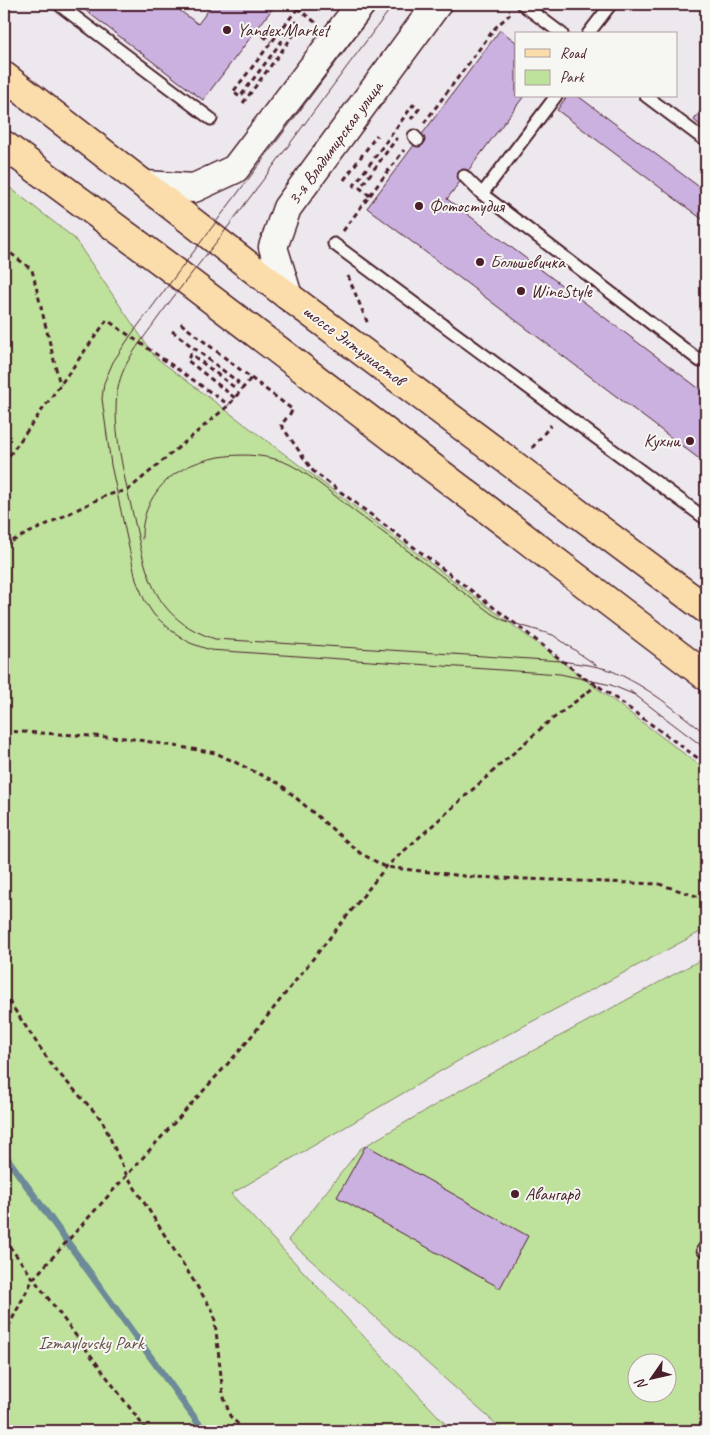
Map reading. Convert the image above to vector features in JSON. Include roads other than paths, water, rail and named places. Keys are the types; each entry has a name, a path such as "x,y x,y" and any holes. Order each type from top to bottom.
{"main road":[{"name":"шоссе Энтузиастов","path":"4,76 288,296 706,609"},
{"path":"4,144 182,276 706,676"}],"street":[{"path":"146,185 194,188 234,169 361,4"},
{"name":"3-я Владимирская улица","path":"288,296 273,247 287,208 437,4"}],"lane":[{"path":"58,4 211,119"},
{"path":"590,32 611,4"},
{"path":"518,7 559,32"},
{"path":"482,194 554,98"},
{"path":"649,98 706,141"},
{"path":"464,176 482,194 704,360"},
{"path":"334,244 706,519"}],"waterway":[{"path":"4,1154 204,1431"}],"tram line":[{"path":"380,4 131,335 113,362 104,383 102,399 111,465 136,580 145,601 154,615 172,631 190,643 210,650 560,674 611,685 635,695"},
{"path":"394,4 157,319 134,352 120,378 116,404 116,422 121,460 141,551 152,584 169,611 181,622 215,639 562,661 593,666 612,671 637,684 661,699 706,734"},
{"path":"142,539 144,519 151,501 156,492 178,472 203,461 233,455 249,455 278,460 300,470 317,482 492,614 503,620 553,635 596,665"},
{"path":"630,691 706,749"}],"place":[{"name":"Yandex.Market","path":"227,30"},
{"name":"Фотостудия","path":"419,206"},
{"name":"Большевичка","path":"480,262"},
{"name":"WineStyle","path":"521,291"},
{"name":"Кухни","path":"690,441"},
{"name":"Авангард","path":"515,1194"}],"park label":[{"name":"Izmaylovsky Park","path":"91,1343"}]}
